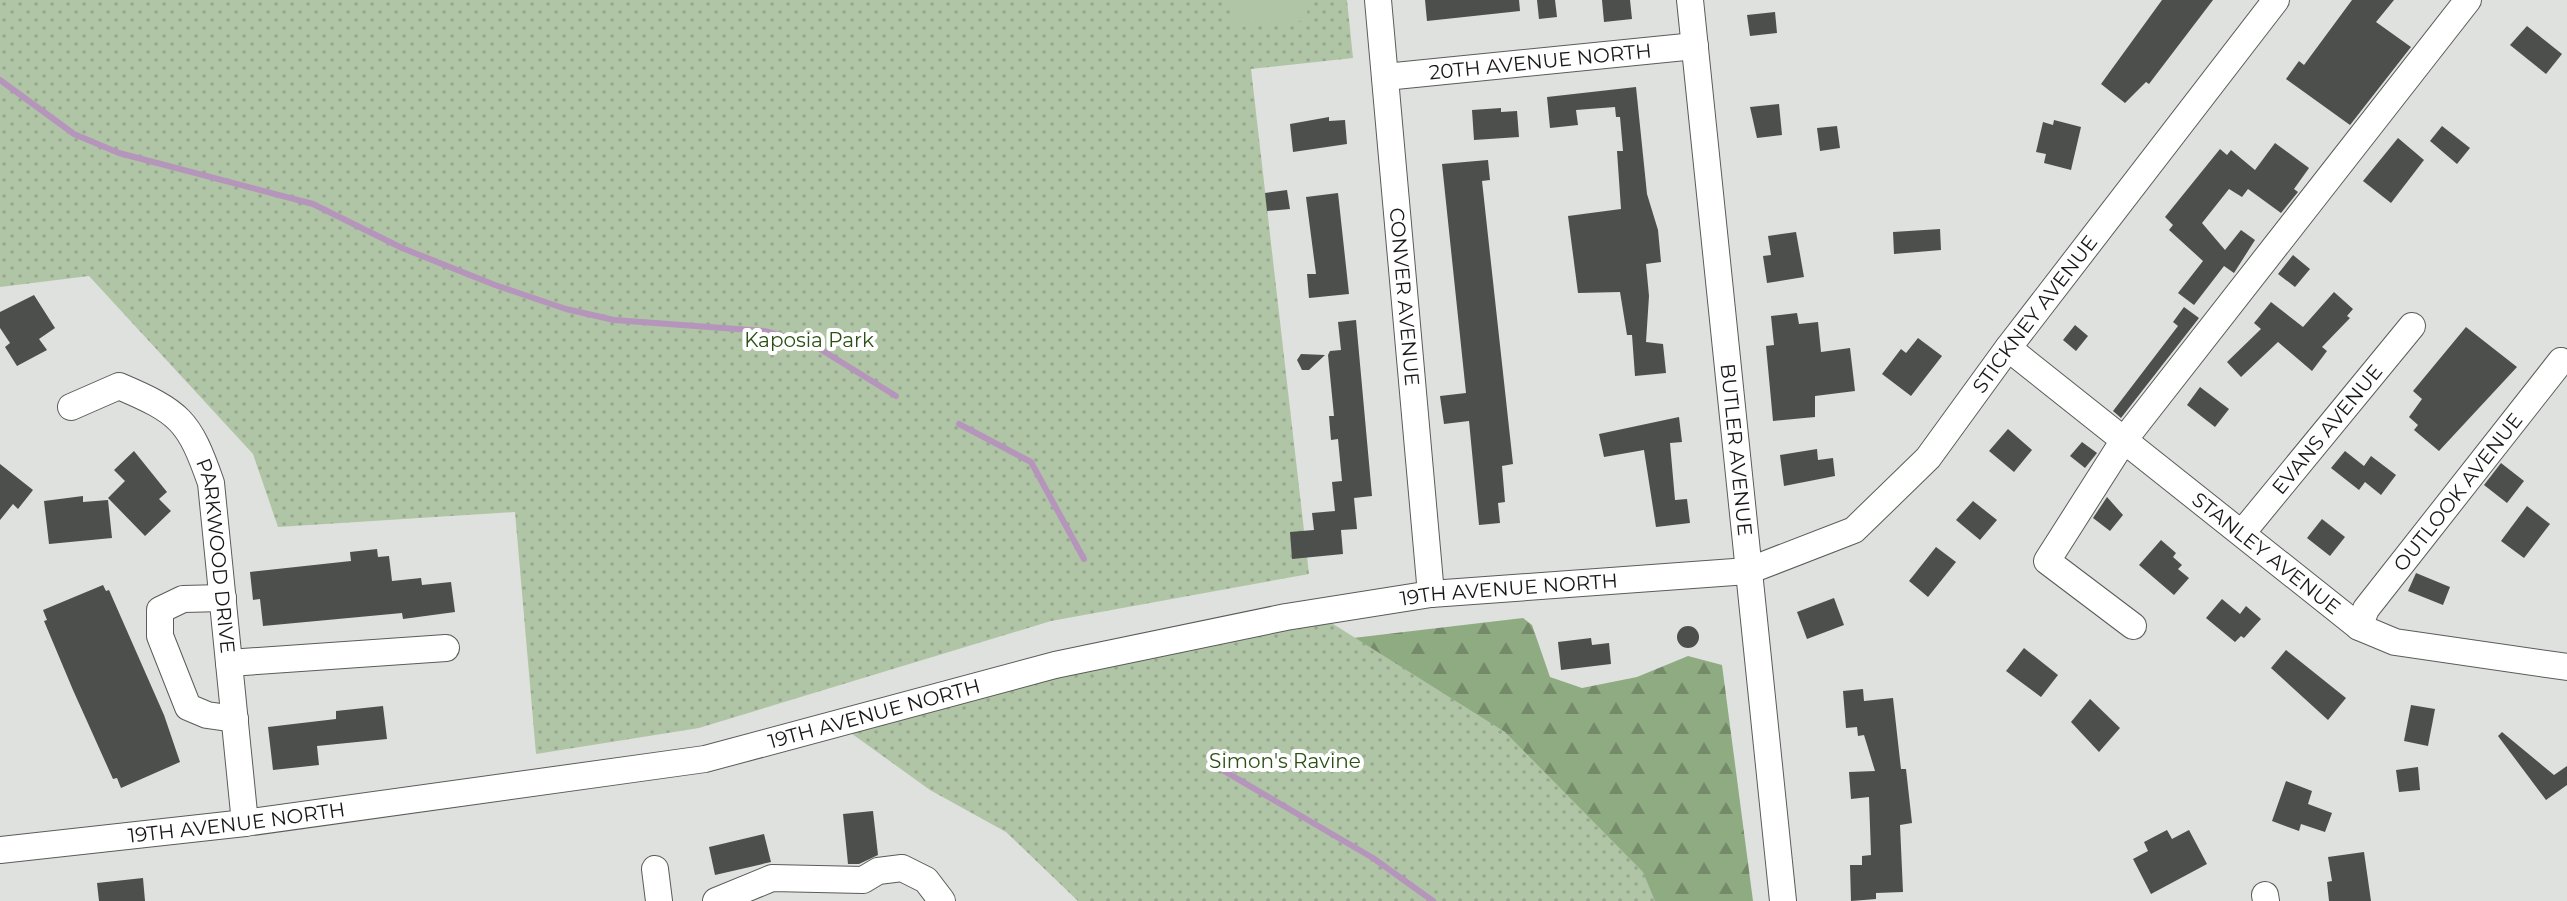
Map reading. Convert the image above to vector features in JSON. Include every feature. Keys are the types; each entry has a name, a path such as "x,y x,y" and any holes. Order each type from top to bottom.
{"street":[{"name":"CONVER AVENUE","path":"1378,0 1431,594"},
{"name":"BUTLER AVENUE","path":"1690,0 1783,901"},
{"name":"STICKNEY AVENUE","path":"1748,571 1854,530 1928,458 2008,348 2276,0"},
{"path":"2133,626 2047,561 2124,440 2468,0"},
{"name":"20TH AVENUE NORTH","path":"1385,77 1695,46"},
{"name":"EVANS AVENUE","path":"2242,533 2412,326"},
{"name":"STANLEY AVENUE","path":"2008,348 2359,627 2395,642 2567,667"},
{"name":"OUTLOOK AVENUE","path":"2359,627 2366,609 2561,361"},
{"name":"PARKWOOD DRIVE","path":"71,407 119,386 167,407 195,436 211,483 245,823"},
{"name":"19TH AVENUE NORTH","path":"0,850 245,823 705,759 1106,653 1286,617 1431,594 1748,571"},
{"path":"223,598 183,599 160,610 160,636 188,707 207,715 235,719"},
{"path":"229,663 446,648"},
{"path":"716,901 772,878 867,890 878,871 902,868 926,880 942,901"},
{"path":"655,869 659,901"}],"green space":[{"name":"Kaposia Park","path":"0,0 1347,0 1353,58 1251,69 1309,574 1051,621 699,728 536,754 515,512 278,527 253,454 89,276 0,287"},
{"path":"1230,0 1306,0 1308,20 1233,28"},
{"name":"Simon's Ravine","path":"1314,612 1505,732 1643,872 1655,901 1078,901 1006,832 930,790 837,723"},
{"path":"1523,618 1532,625 1550,677 1582,688 1637,677 1688,656 1722,665 1753,901 1554,901 1233,652"}],"building":[{"path":"1425,0 1519,0 1520,11 1427,21"},
{"path":"1537,0 1555,0 1557,17 1539,19"},
{"path":"1602,0 1630,0 1632,19 1604,22"},
{"path":"2162,0 2213,0 2149,84 2146,82 2125,103 2101,84"},
{"path":"2352,0 2394,0 2376,22 2411,47 2350,125 2286,79 2299,61 2304,65"},
{"path":"1775,12 1777,33 1750,36 1747,15"},
{"path":"2527,26 2562,54 2546,74 2510,45"},
{"path":"1636,87 1647,194 1658,230 1661,262 1646,264 1649,296 1646,342 1663,344 1666,373 1635,376 1632,335 1627,335 1620,292 1578,293 1568,216 1621,209 1617,151 1623,151 1620,117 1616,117 1615,107 1576,110 1578,125 1550,128 1547,97"},
{"path":"1779,104 1782,135 1757,138 1750,107"},
{"path":"1501,108 1501,112 1517,111 1519,137 1474,140 1472,110"},
{"path":"1329,117 1329,121 1345,120 1347,144 1293,152 1290,124"},
{"path":"2054,120 2081,127 2071,170 2044,163 2046,154 2036,152 2043,122 2053,125"},
{"path":"1837,126 1840,148 1820,151 1817,128"},
{"path":"2442,126 2470,148 2457,164 2430,141"},
{"path":"2398,138 2424,160 2391,203 2363,181"},
{"path":"2275,143 2309,168 2294,189 2298,192 2281,213 2248,189 2242,197 2229,189 2202,223 2225,250 2241,230 2255,240 2234,273 2224,266 2194,305 2178,293 2203,261 2169,230 2173,225 2165,217 2220,149 2227,155 2231,150 2255,170"},
{"path":"1488,160 1490,180 1482,181 1513,464 1502,466 1505,502 1498,503 1500,523 1479,525 1469,421 1444,424 1440,396 1466,393 1442,164"},
{"path":"1287,190 1290,209 1267,211 1265,193"},
{"path":"1338,193 1349,294 1309,298 1307,274 1316,274 1306,197"},
{"path":"1940,229 1941,250 1894,254 1893,232"},
{"path":"1796,232 1804,277 1767,283 1763,256 1771,255 1768,236"},
{"path":"2293,255 2310,269 2295,287 2278,274"},
{"path":"2334,292 2353,309 2347,316 2350,318 2322,347 2327,351 2312,371 2278,342 2241,377 2227,362 2261,329 2254,323 2271,302 2303,327"},
{"path":"34,295 55,328 39,339 47,350 17,366 5,347 10,343 0,328 0,312"},
{"path":"2184,307 2199,318 2121,418 2113,411 2178,326 2173,322"},
{"path":"1797,313 1799,324 1818,322 1821,352 1850,348 1855,391 1815,396 1815,417 1773,421 1766,346 1774,345 1771,316"},
{"path":"1356,320 1372,496 1354,498 1357,529 1341,530 1343,554 1292,559 1290,532 1314,530 1312,513 1335,511 1332,482 1342,481 1338,439 1331,440 1329,416 1334,416 1328,355 1330,351 1341,350 1338,322"},
{"path":"2075,325 2088,336 2076,351 2063,340"},
{"path":"2466,327 2517,367 2439,451 2414,430 2418,425 2409,417 2422,399 2413,391"},
{"path":"1918,338 1942,356 1911,396 1882,374 1901,349 1906,353"},
{"path":"1301,354 1325,355 1309,370 1302,370 1297,360"},
{"path":"2200,387 2229,409 2215,427 2187,405"},
{"path":"1679,417 1682,442 1670,443 1675,500 1687,499 1690,523 1656,527 1644,450 1604,457 1599,434"},
{"path":"2008,429 2032,450 2014,472 1989,451"},
{"path":"2082,442 2097,453 2085,468 2070,456"},
{"path":"1817,449 1818,460 1833,458 1835,476 1784,486 1780,455"},
{"path":"134,451 167,492 159,499 171,511 145,536 108,498 125,481 114,470"},
{"path":"2345,451 2364,466 2371,456 2396,475 2381,495 2365,482 2359,490 2331,468"},
{"path":"2501,463 2524,481 2507,503 2484,485"},
{"path":"0,464 33,490 18,509 13,504 0,520"},
{"path":"83,496 83,502 108,500 112,538 49,544 44,501"},
{"path":"2107,497 2123,515 2110,531 2093,518"},
{"path":"1973,501 1997,520 1980,540 1956,520"},
{"path":"2527,506 2550,524 2524,558 2501,541"},
{"path":"2322,519 2345,537 2330,556 2307,538"},
{"path":"2161,540 2176,553 2173,557 2182,565 2178,569 2189,578 2174,595 2139,565"},
{"path":"1936,547 1956,562 1928,597 1909,581"},
{"path":"377,549 378,557 389,556 392,581 421,578 422,585 451,582 455,612 403,619 402,613 263,626 260,599 253,600 250,572 351,561 350,552"},
{"path":"2416,573 2450,587 2443,605 2408,591"},
{"path":"103,585 106,591 109,590 164,715 180,762 121,788 117,778 113,779 73,690 44,621 47,620 43,610"},
{"path":"1834,598 1844,625 1807,639 1797,612"},
{"path":"2222,599 2240,614 2246,606 2261,619 2244,638 2241,636 2235,642 2206,618"},
{"path":"1688,626 1696,629 1699,637 1696,645 1688,648 1680,645 1677,637 1680,629"},
{"path":"1591,638 1592,645 1609,643 1611,664 1561,670 1558,642"},
{"path":"2024,648 2058,675 2041,697 2006,671"},
{"path":"2286,650 2346,698 2328,720 2271,668"},
{"path":"1863,689 1864,701 1893,698 1901,769 1906,769 1912,823 1900,825 1903,892 1876,893 1876,899 1851,901 1850,865 1862,865 1862,856 1871,855 1869,797 1851,799 1849,772 1875,771 1864,735 1858,736 1857,727 1846,728 1843,691"},
{"path":"2090,699 2120,728 2099,752 2071,722"},
{"path":"2411,705 2435,709 2428,746 2404,741"},
{"path":"383,706 387,739 317,746 319,765 273,770 268,727 336,719 336,711"},
{"path":"2502,732 2554,775 2567,766 2567,785 2546,800 2498,736"},
{"path":"2418,767 2420,790 2399,792 2396,770"},
{"path":"2286,781 2312,791 2308,804 2332,813 2325,832 2301,824 2299,831 2272,821"},
{"path":"873,811 878,855 859,864 848,864 843,814"},
{"path":"2167,830 2172,839 2189,830 2207,864 2151,894 2133,859 2148,851 2144,842"},
{"path":"764,834 771,862 715,875 709,847"},
{"path":"2364,852 2371,901 2329,901 2327,882 2332,881 2328,857"},
{"path":"143,878 145,901 99,901 97,883"}],"waterway":[{"path":"0,80 74,134 119,153 313,204 402,248 566,309 614,320 764,331 812,344 896,396"},
{"path":"959,424 1031,462 1084,559"},
{"path":"1212,764 1373,858 1433,901"}]}
